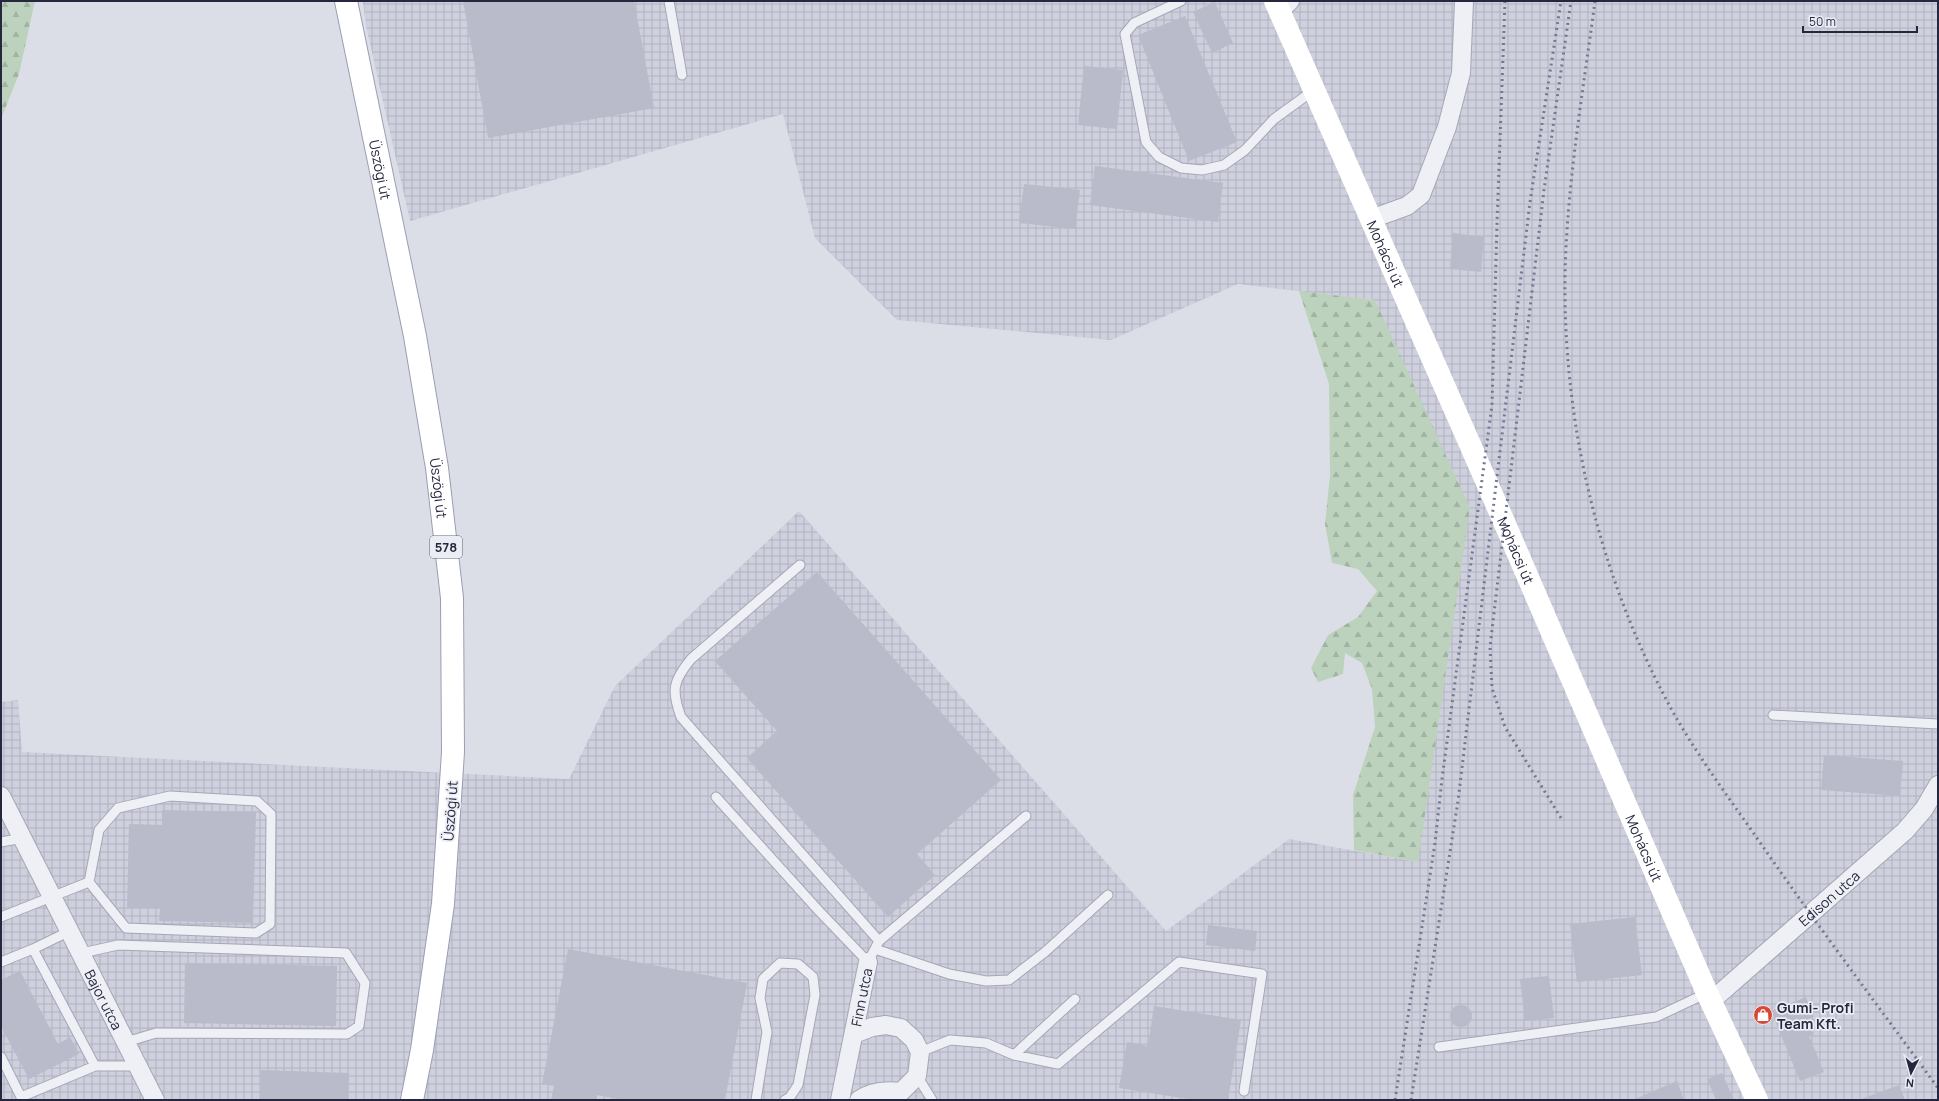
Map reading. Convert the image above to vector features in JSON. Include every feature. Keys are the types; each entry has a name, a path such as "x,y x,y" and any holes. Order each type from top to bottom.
{"main road":[{"name":"Üszögi út","path":"346,1 415,336 437,468 452,598 453,752 444,890 422,1050 412,1100"},
{"name":"Mohácsi út","path":"1282,4 1314,90 1505,524 1709,998 1757,1100"}],"street":[{"path":"1371,220 1407,206 1421,195 1447,127 1461,72 1464,1"},
{"name":"Edison utca","path":"1709,998 1905,831 1936,792"},
{"name":"Bajor utca","path":"1,796 54,897 155,1100"},
{"name":"Finn utca","path":"840,1100 874,950"},
{"name":"Finn utca","path":"854,1034 872,1027 886,1025 901,1028 914,1040 920,1052"},
{"path":"860,1100 868,1094 890,1091 901,1092 917,1076 920,1052"}],"lane":[{"path":"669,1 682,75"},
{"path":"1181,1 1134,23 1125,34 1146,142 1159,157 1181,168 1202,170 1224,165 1245,150 1274,119 1314,90"},
{"path":"800,565 691,659 678,674 675,690 676,703 681,717 874,950"},
{"path":"1773,715 1938,724"},
{"path":"170,796 257,801 271,814 270,924 256,933 126,928 89,882 99,830 118,808 170,796"},
{"path":"716,797 819,911 874,950 949,974 986,981 1009,980 1045,952 1108,896"},
{"path":"874,950 1026,816"},
{"path":"1,842 23,838"},
{"path":"1,917 89,882"},
{"path":"1,962 70,931"},
{"path":"82,953 118,944 346,954 365,983 359,1026 347,1034 156,1033 126,1042"},
{"path":"33,948 95,1066"},
{"path":"920,1052 950,1040 986,1043 1014,1056 1058,1064 1179,962 1262,974 1244,1091"},
{"path":"756,1100 767,1032 760,998 763,979 780,964 798,964 813,977 815,995 798,1085 790,1097 785,1100"},
{"path":"1439,1047 1656,1017 1709,998"},
{"path":"1014,1056 1075,999"},
{"path":"1,1057 21,1097 95,1066 138,1066"},
{"path":"917,1076 932,1100"}],"shaded area":[{"path":"363,1 1938,1 1938,1100 1,1100 1,702 18,700 22,752 569,779 615,686 799,511 1166,931 1289,839 1418,862 1375,300 1238,284 1111,340 897,320 815,238 783,114 410,221 366,26"}],"green space":[{"path":"1,1 35,1 19,74 1,119"},
{"path":"1299,291 1375,300 1470,508 1418,862 1354,850 1353,795 1375,727 1372,689 1362,663 1345,653 1343,674 1318,682 1311,668 1328,635 1358,617 1377,591 1358,569 1332,563 1325,524 1330,475 1329,384"}],"building":[{"path":"463,1 634,1 654,108 488,138"},
{"path":"1215,2 1233,43 1212,53 1193,12"},
{"path":"1185,16 1237,142 1189,161 1138,35"},
{"path":"1084,66 1123,70 1117,129 1078,125"},
{"path":"1095,166 1223,183 1218,222 1090,205"},
{"path":"1024,184 1080,190 1075,229 1019,223"},
{"path":"1453,233 1484,237 1481,272 1450,269"},
{"path":"817,572 1001,780 917,854 935,875 888,917 747,758 777,731 715,661"},
{"path":"1824,755 1903,761 1900,796 1821,790"},
{"path":"162,810 256,812 253,923 159,921 160,908 127,908 129,824 162,825"},
{"path":"1635,917 1642,975 1577,982 1570,924"},
{"path":"1208,925 1257,931 1255,951 1206,945"},
{"path":"568,949 747,983 725,1100 623,1100 597,1095 596,1100 551,1100 554,1086 542,1084"},
{"path":"185,963 337,966 336,1026 184,1023"},
{"path":"20,971 58,1044 70,1037 79,1054 29,1079 1,1026 1,980"},
{"path":"1549,976 1554,1018 1525,1021 1520,979"},
{"path":"1806,997 1814,1017 1808,1019 1814,1034 1809,1036 1824,1072 1800,1081 1771,1011"},
{"path":"1461,1005 1469,1008 1472,1016 1469,1024 1461,1027 1453,1024 1450,1016 1453,1008"},
{"path":"1154,1006 1241,1020 1228,1100 1194,1100 1119,1088 1127,1042 1148,1046"},
{"path":"261,1070 349,1073 348,1100 260,1100"},
{"path":"1722,1073 1734,1100 1716,1100 1707,1079"},
{"path":"1677,1081 1684,1100 1635,1100 1635,1099"},
{"path":"1899,1085 1905,1100 1859,1100"}],"railway":[{"path":"1395,1100 1435,843 1442,779 1492,405 1505,1"},
{"path":"1411,1100 1458,801 1530,202 1561,1"},
{"path":"1561,818 1505,727 1492,688 1490,647 1544,190 1571,1"},
{"path":"1595,1 1572,172 1566,241 1565,275 1566,330 1570,385 1578,440 1589,494 1604,548 1622,600 1643,651 1667,701 1699,755 1803,904 1938,1088"}],"place":[{"name":"Gumi- Profi Team Kft.","path":"1763,1015"}]}
